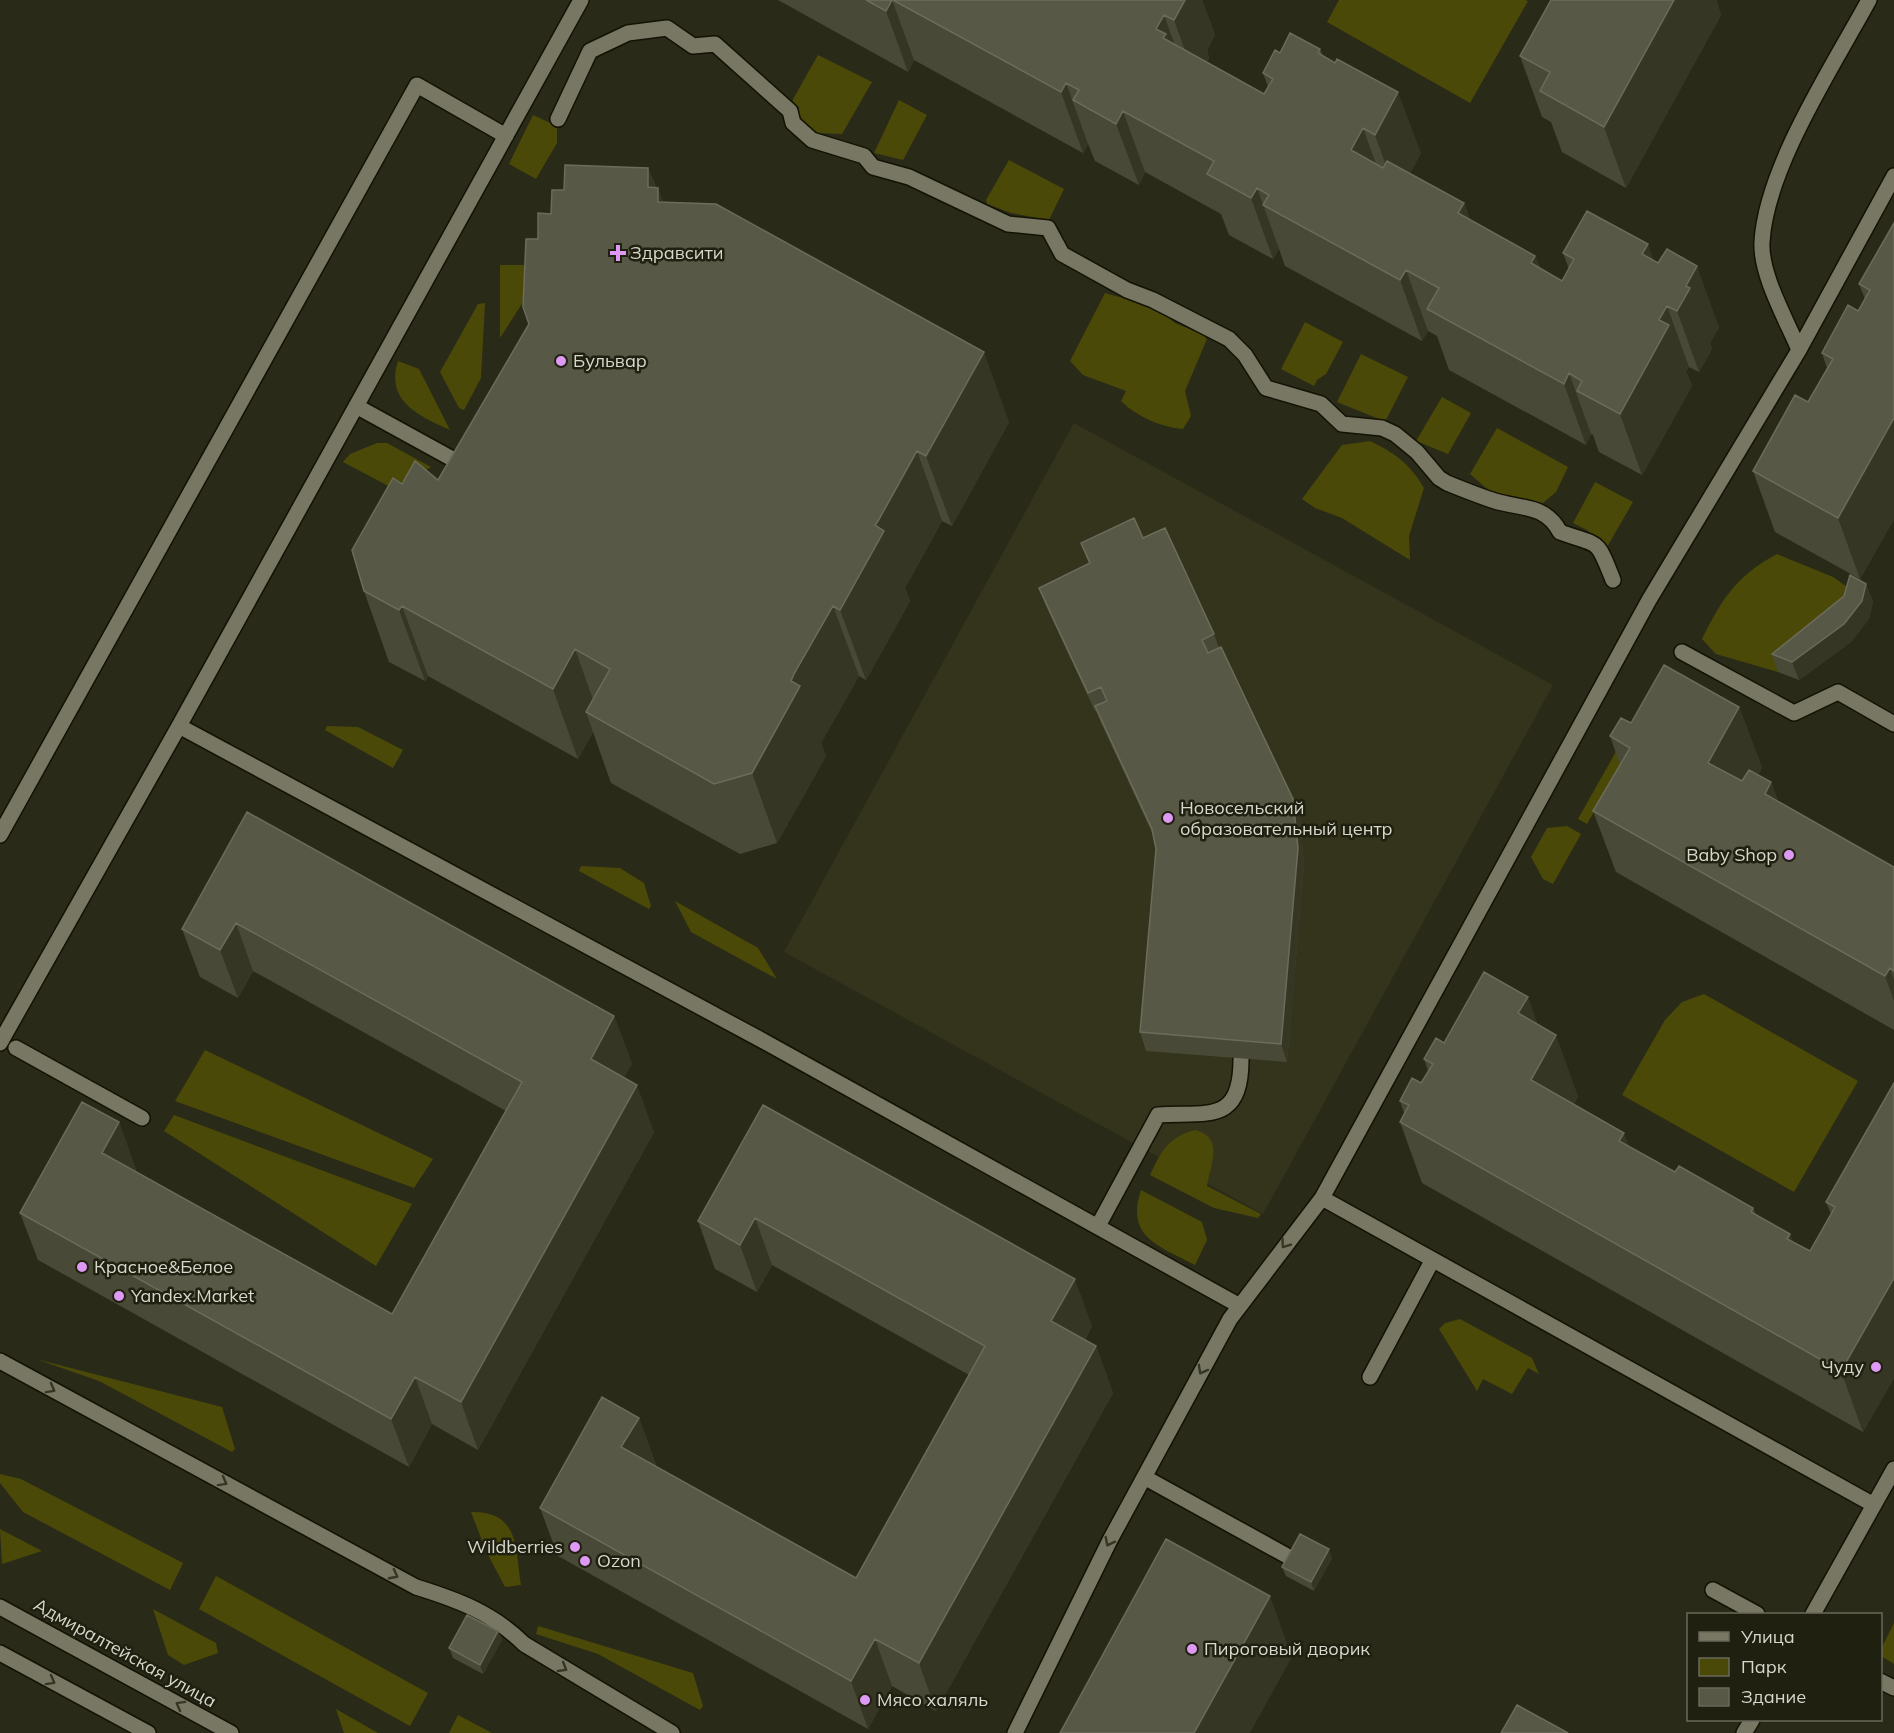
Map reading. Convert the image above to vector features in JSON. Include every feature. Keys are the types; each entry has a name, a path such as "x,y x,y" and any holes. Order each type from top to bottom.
{"street":[{"path":"0,1043 179,726 581,0"},
{"path":"1799,350 1769,279 1762,244 1769,203 1790,145 1869,0"},
{"path":"558,119 590,51 628,33 667,28 693,46 715,44 790,111 794,123 812,140 864,156 873,167 909,177 1008,224 1048,228 1062,254 1126,290 1153,300 1229,339 1245,355 1266,388 1321,404 1342,424 1382,428 1417,452 1439,478 1447,483 1498,502 1533,508 1553,521 1560,532 1582,537 1595,544 1604,552 1613,580"},
{"path":"0,834 417,85 506,136"},
{"path":"1015,1733 1110,1540 1240,1306 1322,1198 1649,600 1799,350 1894,176"},
{"path":"356,406 482,476"},
{"path":"1682,652 1794,713 1838,692 1894,724"},
{"path":"179,726 1098,1226 1240,1306"},
{"path":"16,1048 142,1118"},
{"path":"1098,1226 1158,1115 1219,1112 1231,1104 1241,1084 1241,1059"},
{"path":"1322,1198 1874,1505"},
{"path":"1370,1377 1432,1261"},
{"path":"0,1361 416,1587 465,1602 509,1628 524,1644 672,1733"},
{"path":"1814,1613 1894,1469"},
{"path":"1144,1477 1289,1557"},
{"path":"1713,1590 1755,1613"},
{"name":"Адмиралтейская улица","path":"0,1607 231,1733"},
{"path":"0,1653 148,1733"}],"shaded area":[{"name":"Новосельский образовательный центр","path":"1074,423 1553,685 1263,1214 784,952"}],"green space":[{"path":"1339,0 1528,1 1470,103 1327,22"},
{"path":"818,55 872,82 842,134 816,133 799,119 799,107 792,101"},
{"path":"899,100 927,115 903,160 874,153"},
{"path":"533,115 557,126 557,143 536,179 509,164"},
{"path":"1009,160 1064,189 1049,220 1011,213 987,204 986,200"},
{"path":"500,265 531,265 527,296 500,338"},
{"path":"1105,293 1154,307 1175,323 1202,334 1207,339 1185,391 1191,416 1183,429 1158,423 1127,407 1121,401 1126,391 1083,375 1070,361"},
{"path":"485,303 481,378 464,410 459,408 440,372 478,304"},
{"path":"1305,322 1343,342 1326,374 1317,380 1314,386 1281,369"},
{"path":"1361,354 1408,377 1386,420 1337,402"},
{"path":"398,361 419,369 450,430 416,413 401,397 396,387 395,375"},
{"path":"1442,397 1471,413 1448,454 1416,441"},
{"path":"1497,428 1568,467 1556,492 1543,503 1492,493 1470,474"},
{"path":"1370,441 1401,460 1424,488 1409,536 1410,560 1342,518 1315,508 1302,499 1342,445"},
{"path":"377,443 387,443 431,467 394,489 343,462 350,454"},
{"path":"1595,482 1633,502 1607,547 1587,530 1573,523"},
{"path":"1777,554 1833,577 1857,594 1850,614 1778,672 1716,654 1702,639 1716,612 1732,590 1751,571"},
{"path":"1631,725 1641,729 1587,824 1578,819"},
{"path":"327,726 358,727 403,750 393,768 325,730"},
{"path":"1567,826 1581,834 1553,884 1543,879 1531,857 1547,828"},
{"path":"581,866 620,868 644,883 651,906 649,909 579,871"},
{"path":"675,901 758,948 777,979 691,932"},
{"path":"1704,994 1858,1081 1794,1192 1622,1095 1665,1020 1682,1002"},
{"path":"205,1050 433,1159 414,1188 175,1101"},
{"path":"174,1115 412,1204 376,1266 164,1131"},
{"path":"1195,1130 1210,1139 1213,1146 1207,1186 1261,1214 1258,1218 1214,1208 1150,1175 1166,1146 1178,1137"},
{"path":"1141,1190 1202,1222 1207,1240 1195,1265 1158,1246 1142,1230 1137,1206"},
{"path":"1460,1319 1532,1358 1539,1374 1528,1368 1512,1394 1483,1379 1477,1391 1439,1329 1445,1323"},
{"path":"36,1359 222,1407 235,1449 232,1452 99,1381"},
{"path":"0,1474 21,1479 183,1563 170,1590 23,1512 0,1483"},
{"path":"471,1512 487,1513 499,1518 507,1525 515,1545 521,1585 505,1587 486,1551"},
{"path":"0,1529 42,1551 2,1564"},
{"path":"216,1576 428,1693 410,1726 199,1609"},
{"path":"153,1609 216,1643 218,1653 184,1665 168,1655"},
{"path":"1894,1623 1894,1664 1882,1657 1882,1647"},
{"path":"538,1626 693,1673 703,1706 700,1710 598,1654 536,1634"},
{"path":"336,1709 378,1733 344,1733"},
{"path":"458,1715 492,1733 449,1733"}],"building":[{"path":"866,0 892,0 886,11"},
{"path":"893,0 1185,0 1174,20 1164,15 1156,29 1166,34 1163,38 1264,94 1273,79 1263,73 1275,50 1280,53 1290,33 1320,49 1318,53 1335,63 1337,59 1398,92 1375,135 1363,128 1351,150 1383,168 1387,161 1464,203 1458,213 1535,256 1531,263 1562,281 1574,259 1563,253 1587,211 1648,244 1642,254 1658,263 1667,249 1697,266 1686,286 1690,288 1677,311 1667,306 1659,320 1669,325 1620,414 1577,391 1582,381 1569,373 1564,384 1427,309 1439,288 1406,270 1400,280 1263,205 1269,195 1257,188 1251,198 1207,174 1214,161 1123,111 1116,124 1073,100 1079,90 1066,83 1061,92"},
{"path":"1551,0 1674,0 1604,127 1540,91 1550,72 1520,56"},
{"path":"565,165 648,168 648,187 658,188 658,202 716,204 984,352 926,456 917,451 875,525 884,531 840,610 833,606 794,674 791,681 800,686 752,773 714,784 586,712 610,669 575,649 553,689 402,606 399,610 364,591 352,550 393,478 402,484 415,461 438,480 529,324 523,307 526,239 538,239 538,213 551,214 552,190 564,190"},
{"path":"1894,223 1894,418 1838,518 1753,471 1795,395 1808,402 1833,359 1822,353 1848,305 1858,311 1870,290 1859,284"},
{"path":"1134,518 1143,538 1165,528 1214,634 1202,640 1208,653 1221,647 1293,799 1298,848 1281,1044 1140,1032 1156,849 1152,829 1095,706 1107,701 1101,687 1088,693 1039,588 1090,563 1081,543"},
{"path":"1850,575 1866,584 1862,601 1844,624 1792,662 1772,654 1844,596"},
{"path":"1664,665 1739,707 1708,763 1742,781 1749,770 1771,782 1765,794 1894,867 1894,971 1890,968 1885,976 1593,811 1630,748 1610,736 1621,718 1631,723"},
{"path":"247,812 614,1016 591,1059 637,1085 461,1402 415,1377 391,1419 20,1213 82,1102 119,1122 102,1153 392,1314 522,1082 236,923 220,950 182,929"},
{"path":"1484,972 1528,997 1518,1013 1556,1035 1531,1080 1624,1133 1619,1141 1675,1172 1679,1166 1753,1208 1751,1212 1790,1234 1787,1239 1810,1251 1835,1207 1826,1202 1894,1083 1894,1278 1841,1371 1400,1122 1409,1105 1400,1101 1412,1078 1421,1083 1433,1064 1424,1059 1436,1038 1444,1043"},
{"path":"763,1105 1075,1279 1051,1321 1096,1346 919,1663 875,1639 851,1681 540,1508 602,1397 639,1418 621,1447 856,1578 985,1346 755,1218 740,1245 698,1221"},
{"path":"1300,1534 1329,1549 1311,1582 1282,1567"},
{"path":"1166,1539 1270,1596 1194,1733 1060,1733"},
{"path":"467,1615 498,1631 480,1665 449,1648"},
{"path":"1517,1705 1568,1733 1501,1733"}],"place":[{"name":"Здравсити","path":"618,253"},
{"name":"Бульвар","path":"561,361"},
{"name":"Новосельский образовательный центр","path":"1168,818"},
{"name":"Baby Shop","path":"1789,855"},
{"name":"Красное&Белое","path":"82,1267"},
{"name":"Yandex.Market","path":"119,1296"},
{"name":"Чуду","path":"1876,1367"},
{"name":"Wildberries","path":"575,1547"},
{"name":"Ozon","path":"585,1561"},
{"name":"Пироговый дворик","path":"1192,1649"},
{"name":"Мясо халяль","path":"865,1700"}]}
